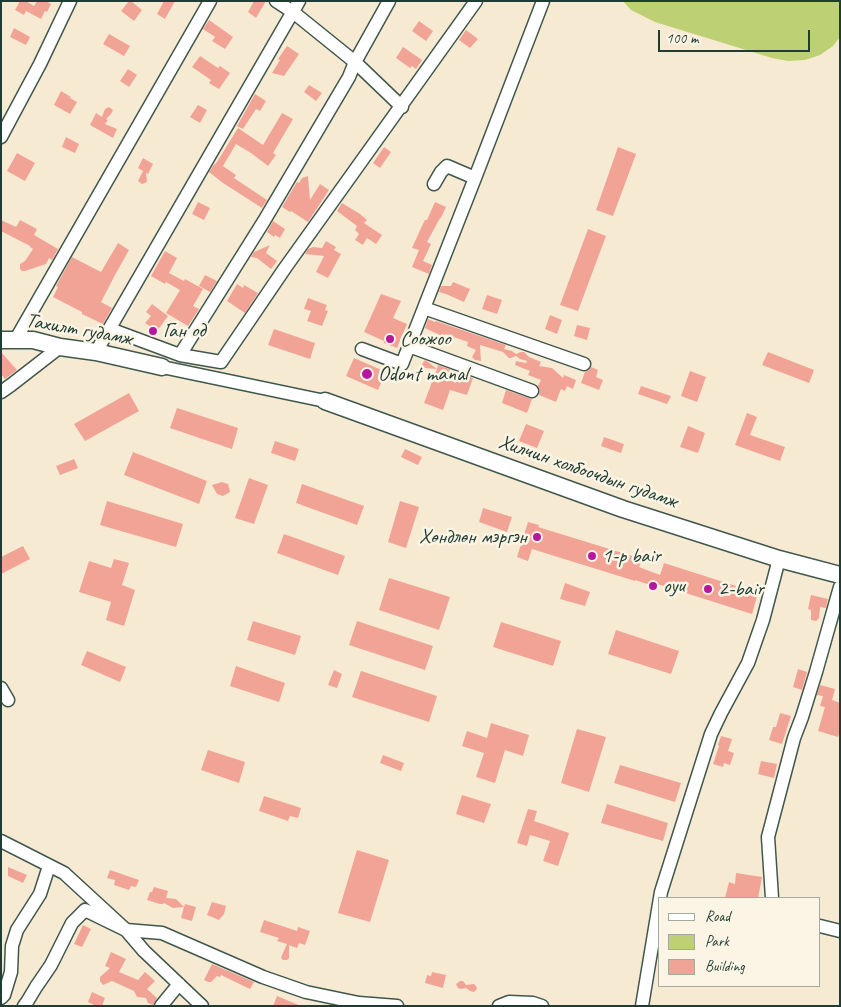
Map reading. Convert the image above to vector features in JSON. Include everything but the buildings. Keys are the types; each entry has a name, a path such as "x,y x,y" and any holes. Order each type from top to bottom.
{"main road":[{"name":"Тахилт гудамж","path":"8,340 33,340 162,367"},
{"name":"Хилчин холбоочдын гудамж","path":"325,400 623,509 779,559 840,575"}],"street":[{"path":"1,137 40,64 70,1"},
{"path":"8,340 210,1"},
{"path":"276,1 296,7 402,107"},
{"path":"180,355 264,221 349,77 355,62 389,1"},
{"path":"110,329 180,355 221,362 291,260 476,1"},
{"path":"362,349 402,364 543,1"},
{"path":"96,352 296,7"},
{"path":"434,184 447,166 475,178"},
{"path":"424,308 584,364"},
{"path":"409,346 532,391"},
{"path":"1,392 60,347"},
{"name":"Тахилт гудамж","path":"162,367 325,400"},
{"path":"660,897 711,734 748,663 760,629 779,559"},
{"path":"772,897 768,837 794,738 816,672 840,587"},
{"path":"1,688 8,700"},
{"path":"1,841 64,873 126,930 144,951 202,1006"},
{"path":"1,998 4,995 10,972 12,946 17,930 40,894 49,866"},
{"path":"24,1006 51,965 72,923 85,910 126,930 162,933 263,977 306,992 360,1003 396,1006"},
{"path":"642,1006 658,910"},
{"path":"821,926 840,931"},
{"path":"161,1006 179,984"},
{"path":"499,1006 509,1002 533,1002 542,1006"}],"green space":[{"path":"623,1 840,1 840,37 833,46 820,55 805,60 788,61 772,58 655,22 631,10"}],"place":[{"name":"Ган од","path":"153,331"},
{"name":"Соожоо","path":"390,339"},
{"name":"Odont manal","path":"367,374"},
{"name":"Хөндлөн мэргэн","path":"537,537"},
{"name":"1-p bair","path":"592,556"},
{"name":"oyu","path":"653,586"},
{"name":"2-bair","path":"708,589"}]}
